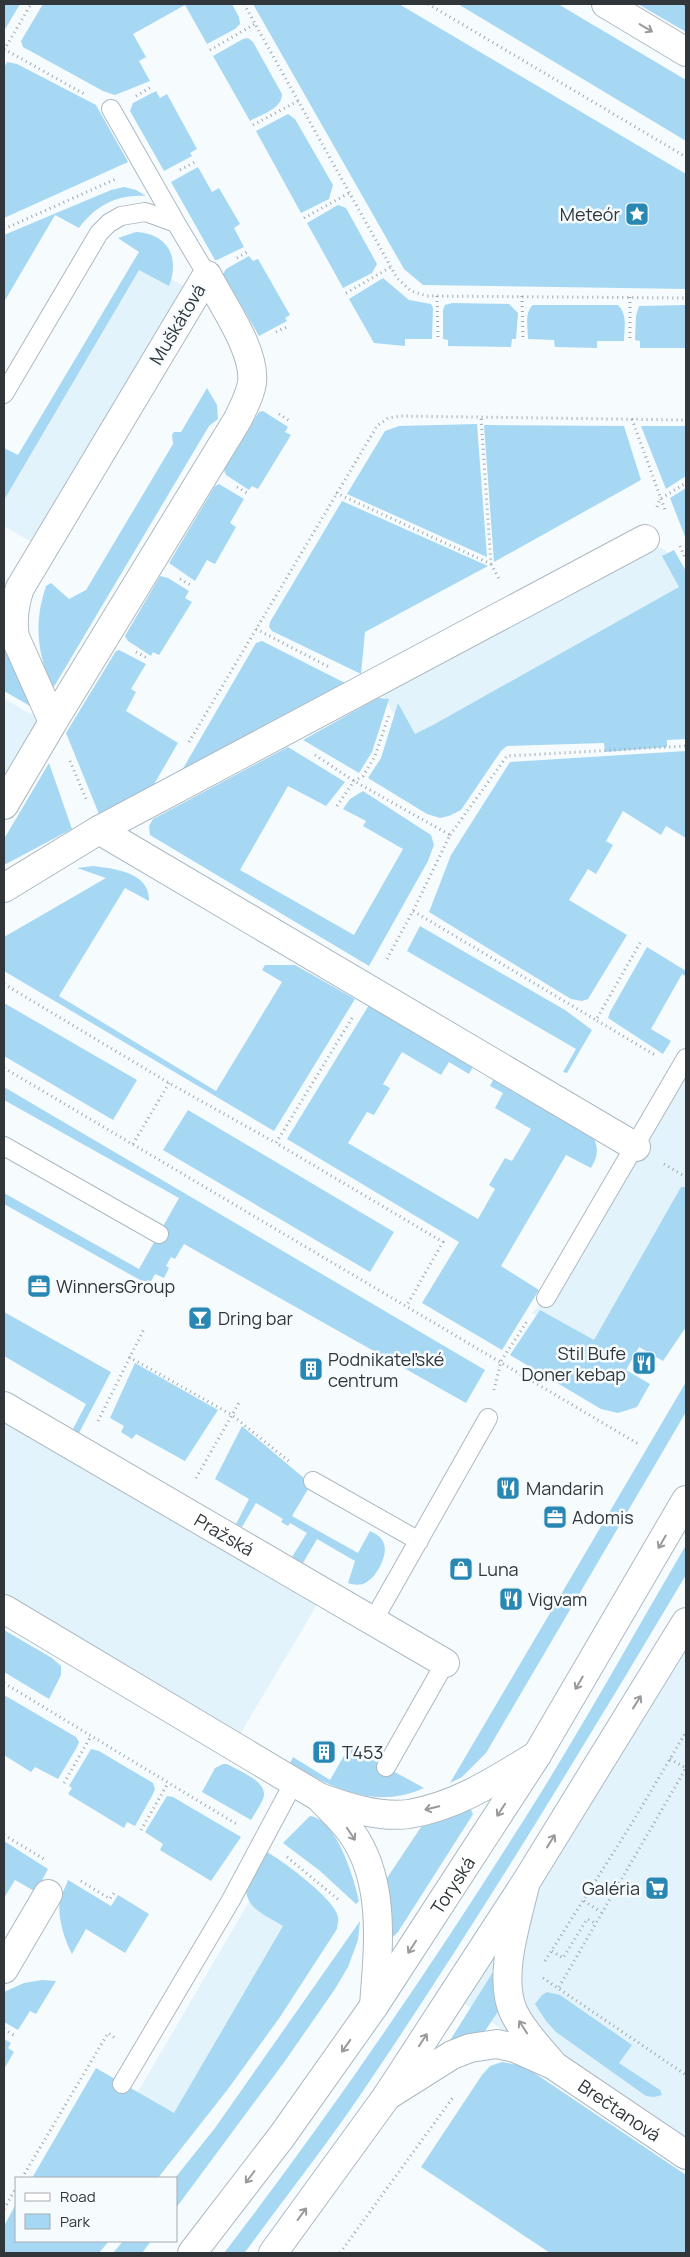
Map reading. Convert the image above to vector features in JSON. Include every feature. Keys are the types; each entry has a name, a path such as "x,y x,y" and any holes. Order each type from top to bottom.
{"street":[{"path":"606,4 686,52"},
{"name":"Muškátová","path":"53,722 13,625 16,600 20,588 206,275"},
{"name":"Muškátová","path":"4,805 238,419 249,396 252,384 250,359 206,275"},
{"path":"4,888 99,830 645,539"},
{"path":"99,830 636,1147"},
{"name":"Pražská","path":"4,1406 445,1663"},
{"name":"Toryská","path":"192,2253 282,2136 374,2006 537,1755 686,1500"},
{"path":"4,1609 319,1797 359,1810 408,1814 454,1802 479,1790 537,1755"},
{"path":"273,2253 387,2096 526,1882 686,1622"},
{"path":"319,1797 351,1833 365,1857 375,1891 379,1944 374,2006"},
{"path":"526,1882 509,1960 510,1996 514,2012 526,2032 553,2066"},
{"path":"4,1969 48,1894"},
{"path":"387,2096 452,2055 470,2048 497,2044 515,2048 553,2066"},
{"name":"Brečtanová","path":"553,2066 686,2155"}],"lane":[{"path":"111,108 206,275"},
{"path":"4,394 99,233 109,223 121,216 145,212 176,223"},
{"path":"546,1298 683,1064"},
{"path":"4,1146 158,1234"},
{"path":"373,1621 488,1418"},
{"path":"313,1481 418,1541"},
{"path":"386,1767 445,1663"},
{"path":"122,2084 231,1900 294,1782"}],"path":[{"path":"31,4 4,50 111,108"},
{"path":"244,4 397,278 411,291 427,296 686,298"},
{"path":"428,4 686,157"},
{"path":"210,50 255,24"},
{"path":"253,126 298,101"},
{"path":"4,230 144,167"},
{"path":"304,218 350,192"},
{"path":"346,293 391,266"},
{"path":"437,296 438,340"},
{"path":"522,296 523,339"},
{"path":"630,297 630,341"},
{"path":"184,749 377,426 388,418 401,416 686,420"},
{"path":"336,494 491,564 481,417"},
{"path":"632,419 668,516"},
{"path":"679,543 686,560"},
{"path":"256,629 367,687"},
{"path":"337,806 354,781 363,776 375,756 405,667"},
{"path":"53,722 99,830"},
{"path":"282,733 354,781 450,835"},
{"path":"276,1143 369,990 413,911 450,835 507,756 686,746"},
{"path":"413,911 596,1020 683,1064"},
{"path":"596,1020 640,943"},
{"path":"4,984 169,1083 276,1143 443,1242 406,1305"},
{"path":"4,1068 640,1445"},
{"path":"133,1144 169,1083"},
{"path":"488,1418 501,1361 532,1313 546,1298"},
{"path":"83,1453 144,1329"},
{"path":"129,1357 232,1415 313,1481"},
{"path":"179,1508 240,1401"},
{"path":"4,1683 263,1840 302,1869 343,1904"},
{"path":"541,1966 584,1900 686,1732"},
{"path":"64,1783 91,1736"},
{"path":"559,1987 686,1768 670,1759"},
{"path":"141,1830 168,1783"},
{"path":"584,1900 601,1912"},
{"path":"552,1951 563,1958 588,1919 595,1922"},
{"path":"536,1974 559,1987 686,2075"},
{"path":"4,2029 15,2036"},
{"path":"23,2177 108,2033"},
{"path":"340,2253 456,2093"},
{"path":"4,2209 15,2190"}],"shaded area":[{"path":"135,258 195,293 44,549 4,526 4,481"},
{"path":"645,539 666,551 686,589 412,745 376,683"},
{"path":"4,698 27,712 53,722 4,805"},
{"path":"686,1058 686,1195 595,1351 532,1313 546,1298"},
{"path":"4,1406 324,1593 233,1746 4,1609"},
{"path":"686,1622 686,2155 453,1996"},
{"path":"250,1900 292,1925 176,2120 136,2095"}],"green space":[{"path":"4,4 20,4 4,31"},
{"path":"43,4 232,4 239,17 240,24 235,29 207,44 185,5 133,34 146,57 139,61 150,81 115,95 103,91 23,47 21,41"},
{"path":"253,4 399,4 686,174 686,289 423,285 404,269"},
{"path":"458,4 558,4 686,80 686,141"},
{"path":"638,4 686,4 686,32"},
{"path":"248,38 253,42 282,94 279,104 250,121 213,56"},
{"path":"7,62 17,64 96,105 128,162 4,218 4,68"},
{"path":"156,91 160,98 167,94 197,149 190,153 192,156 164,171 130,111 133,103"},
{"path":"288,114 295,119 333,185 329,199 301,213 256,131"},
{"path":"198,167 212,192 219,188 240,224 234,228 244,247 217,260 215,260 171,182"},
{"path":"124,187 136,190 146,196 126,197 108,203 93,213 79,228 55,215 4,302 4,235 111,190"},
{"path":"338,205 346,208 377,264 372,273 343,288 307,223"},
{"path":"136,232 156,237 169,249 173,266 169,286 139,270 4,500 4,448 18,455 139,252 118,238"},
{"path":"249,256 253,261 258,259 290,315 285,318 287,321 259,336 223,274 226,269"},
{"path":"383,278 409,300 431,304 433,308 432,339 405,339 405,346 374,343 349,299"},
{"path":"452,303 509,304 518,313 516,339 512,339 511,347 448,346 448,340 443,339 443,310 445,305"},
{"path":"533,305 618,305 624,317 624,341 597,341 597,348 555,347 554,340 528,339 527,316"},
{"path":"686,305 686,348 640,348 640,341 635,340 636,316 639,306"},
{"path":"207,388 217,405 218,419 209,426 52,690 43,663 38,626 46,586 51,583 69,599 86,590 173,444 172,435 174,432 181,432"},
{"path":"263,411 288,427 285,432 291,435 258,489 252,486 249,490 226,475 224,470 259,412"},
{"path":"477,424 487,557 347,494 385,431 399,426"},
{"path":"484,425 624,426 641,480 494,562"},
{"path":"641,426 686,426 686,476 666,489"},
{"path":"219,484 244,499 230,523 236,527 215,564 207,560 195,581 169,563 215,486"},
{"path":"686,488 686,539 670,498"},
{"path":"342,501 488,566 365,632 361,674 272,631 269,627 270,622"},
{"path":"674,550 686,571 686,739 667,740 667,747 605,752 604,743 507,746 501,751 461,810 440,818 427,814 368,778 381,758 398,703 415,734 433,725 679,587 662,556"},
{"path":"160,576 168,578 189,591 185,598 192,602 159,655 153,652 151,656 128,641 125,636"},
{"path":"4,632 30,706 4,691"},
{"path":"262,641 345,683 181,772 256,643"},
{"path":"119,650 146,664 131,689 136,692 126,711 178,743 153,786 99,814 66,733 116,651"},
{"path":"378,698 389,699 372,752 359,773 303,740"},
{"path":"288,747 345,782 326,806 288,786 240,870 354,935 403,849 363,826 366,821 343,809 350,799 363,791 431,835 434,845 428,861 369,966 150,835 149,826 153,819"},
{"path":"686,751 686,838 666,826 661,835 623,811 606,841 613,845 596,874 588,869 569,900 627,935 588,999 582,1001 571,999 429,912 451,855 510,762"},
{"path":"49,763 72,829 4,865 4,839"},
{"path":"93,866 121,871 138,878 148,891 149,901 125,888 59,996 216,1091 282,982 262,970 265,965 295,965 355,999 274,1131 4,971 4,937 106,878 77,868"},
{"path":"420,926 565,1010 592,1030 567,1073 563,1072 576,1049 407,951"},
{"path":"647,947 686,971 686,976 682,974 651,1029 671,1041 663,1054 608,1018"},
{"path":"4,1003 137,1080 113,1120 4,1056"},
{"path":"369,1005 474,1065 469,1074 449,1062 441,1075 402,1052 383,1084 390,1088 374,1115 367,1112 348,1143 478,1219 495,1189 489,1185 505,1158 512,1161 531,1129 495,1108 503,1093 490,1086 495,1076 593,1136 595,1141 597,1152 591,1168 566,1155 501,1266 539,1290 502,1350 422,1303 459,1242 287,1139"},
{"path":"4,1087 485,1370 466,1403 184,1244 175,1259 171,1257 166,1266 169,1268 164,1278 155,1274 149,1285 4,1204 4,1193 139,1269 179,1198 4,1100"},
{"path":"188,1110 394,1232 370,1272 163,1150"},
{"path":"681,1187 686,1187 686,1327 663,1361 639,1347 626,1370 650,1384 637,1407 618,1413 601,1409 510,1355 540,1310 594,1340"},
{"path":"4,1312 111,1372 79,1433 73,1429 86,1404 4,1356"},
{"path":"135,1363 218,1410 185,1461 136,1434 132,1439 121,1432 124,1426 110,1418"},
{"path":"686,1382 686,1412 486,1753 462,1777 450,1783"},
{"path":"242,1426 311,1484 292,1516 358,1553 370,1531 380,1538 385,1549 383,1559 371,1579 360,1585 348,1583 355,1561 317,1539 303,1563 292,1557 307,1533 290,1523 288,1526 281,1522 283,1519 256,1503 242,1527 236,1524 249,1499 215,1479"},
{"path":"686,1545 686,1575 608,1705 447,1964 363,2091 249,2247 244,2253 224,2253 349,2083 467,1909 561,1761"},
{"path":"4,1630 52,1658 61,1666 61,1675 49,1699 4,1672"},
{"path":"4,1695 76,1737 79,1742 77,1747 58,1779 35,1767 31,1772 4,1755"},
{"path":"349,1747 424,1788 406,1794 371,1797 338,1788 290,1763 293,1757 330,1780"},
{"path":"91,1749 99,1751 153,1783 155,1789 153,1794 135,1826 127,1822 124,1828 68,1794 72,1788 69,1786"},
{"path":"227,1764 246,1774 262,1787 263,1799 251,1820 202,1792 215,1768"},
{"path":"167,1796 173,1797 241,1837 211,1881 160,1850 163,1844 145,1832"},
{"path":"468,1808 473,1814 470,1819 398,1932 394,1936 390,1935 383,1884 423,1824"},
{"path":"310,1816 320,1820 328,1828 343,1851 357,1891 359,1901 356,1904 319,1870 283,1843"},
{"path":"4,1841 48,1869 36,1892 15,1880 4,1898"},
{"path":"265,1851 295,1871 318,1891 335,1910 338,1919 337,1929 280,2017 228,2089 159,2177 33,2177 96,2068 174,2113 283,1926 254,1907 247,1896 246,1888"},
{"path":"68,1880 111,1906 118,1895 149,1914 125,1953 86,1929 72,1954 66,1941 59,1913 60,1899"},
{"path":"360,1921 358,1940 348,1967 335,1989 285,2061 178,2205 178,2177 176,2177 215,2128"},
{"path":"503,1956 501,2007 485,2031 468,2035 439,2058"},
{"path":"42,1980 56,1981 36,2014 30,2011 18,2030 4,2022 4,1992 24,1983"},
{"path":"547,1992 560,1995 632,2045 619,2063 660,2090 662,2095 646,2096 556,2032 535,2004"},
{"path":"4,2039 11,2043 8,2048 14,2052 4,2069"},
{"path":"502,2062 524,2066 686,2175 686,2253 550,2253 421,2167 482,2075 490,2066"},
{"path":"15,2206 15,2242 108,2242 99,2253 4,2253 4,2226"},
{"path":"122,2242 150,2242 142,2253 113,2253"}],"place":[{"name":"Meteór","path":"637,214"},
{"name":"WinnersGroup","path":"39,1286"},
{"name":"Dring bar","path":"200,1318"},
{"name":"Stil Bufe Doner kebap","path":"644,1363"},
{"name":"Podnikateľské centrum","path":"311,1369"},
{"name":"Mandarin","path":"508,1488"},
{"name":"Adomis","path":"555,1517"},
{"name":"Luna","path":"461,1569"},
{"name":"Vigvam","path":"511,1599"},
{"name":"T453","path":"324,1752"},
{"name":"Galéria","path":"657,1888"}]}
